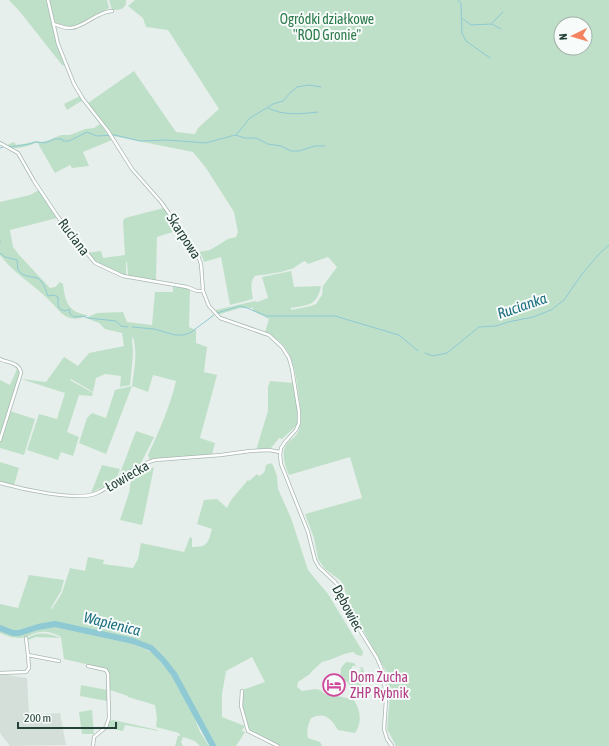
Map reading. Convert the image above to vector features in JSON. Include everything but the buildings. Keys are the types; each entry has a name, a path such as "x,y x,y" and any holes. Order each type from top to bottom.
{"street":[{"name":"Skarpowa","path":"48,0 58,44 80,94 108,131 132,168 161,202 199,257 203,291 209,306 217,315 226,320 269,335 282,347 289,358 299,412 299,423 296,430 285,442 280,452"},
{"path":"53,24 65,28 72,28 103,12 112,11"},
{"name":"Ruciana","path":"0,143 18,153 54,211 91,260 123,276 203,291"},
{"path":"0,358 6,362 16,364 21,372 0,440"},
{"name":"Łowiecka","path":"0,483 28,490 77,497 87,496 97,493 146,463 155,460 221,455 245,451 265,450 280,452"},
{"name":"Dębowiec","path":"280,452 281,464 308,532 315,560 319,567 340,588 353,619 383,672 386,700 384,729 387,739 392,746"},
{"path":"0,673 26,672 29,668 26,638"},
{"path":"28,655 59,661"},
{"path":"88,666 106,670 108,674 109,718 106,727 94,737 93,746"},
{"path":"242,691 241,706 248,731 278,746"}],"shaded area":[{"path":"0,674 27,678 29,715 60,713 66,745 10,746 0,733"}],"green space":[{"path":"9,0 46,0 57,44 65,66 62,65"},
{"path":"49,0 107,0 109,8 75,26 67,26 55,22"},
{"path":"109,0 126,0 126,3 124,7 118,10 112,10"},
{"name":"Ogródki działkowe \"ROD Gronie\"","path":"135,0 609,0 609,746 396,746 387,729 390,695 387,673 354,614 341,581 325,569 318,559 314,538 305,514 362,498 350,457 289,475 284,460 284,452 288,442 298,432 301,419 296,378 291,359 282,344 275,337 265,332 269,319 253,311 253,308 240,308 217,315 215,313 216,310 255,301 257,302 268,298 262,277 291,271 294,287 321,286 314,301 307,305 291,308 291,310 311,306 316,304 322,295 323,286 337,267 328,257 308,264 305,261 287,270 255,276 251,284 253,299 230,305 221,257 204,262 199,252 210,250 228,239 236,237 238,232 234,212 206,168 193,152 113,136 88,103 134,71 176,132 195,134 198,128 219,109 168,30 146,27 143,18 128,6"},
{"path":"80,96 83,100 67,110 64,104"},
{"path":"100,124 112,140 83,152 89,166 72,168 70,165 55,173 37,142 18,148 7,146 14,142 16,145 36,141 41,142 61,135 70,135 85,129 94,128"},
{"path":"39,190 57,218 10,230 13,247 50,288 55,287 60,282 63,284 65,296 69,305 76,312 88,315 84,317 74,319 64,315 45,296 12,268 0,255 0,202 30,195"},
{"path":"164,208 173,221 176,231 157,237 156,281 128,276 127,262 126,276 95,262 87,253 101,251 103,258 125,255 123,221 125,218"},
{"path":"173,286 190,289 189,327 196,330 196,343 207,347 204,372 217,375 200,438 215,443 212,454 150,460 148,455 167,410 176,381 153,375 148,392 132,386 135,368 133,337 130,385 120,387 121,376 105,374 96,378 93,392 71,379 70,380 93,393 92,396 79,395 67,432 79,437 73,456 61,452 58,460 27,450 39,414 57,419 65,393 21,379 46,382 64,357 78,366 89,353 124,346 122,333 105,329 99,323 86,318 97,313 123,312 127,322 152,325 155,292 173,292"},
{"path":"18,367 21,372 0,434 0,380 10,385"},
{"path":"270,381 293,383 297,409 297,425 282,439 279,438 271,448 257,449 268,411 268,387"},
{"path":"132,386 106,454 79,443 87,418 92,413 106,418 115,390"},
{"path":"10,411 35,419 24,455 0,448 0,441"},
{"path":"136,431 154,437 141,463 120,478 119,476"},
{"path":"0,462 19,468 14,485 0,481"},
{"path":"271,463 277,476 278,489 291,518 308,570 328,594 363,652 362,656 353,652 322,662 310,674 298,682 297,687 302,691 316,689 325,694 353,699 360,716 359,725 355,733 338,730 329,719 323,716 311,718 307,733 308,738 320,742 322,746 280,746 251,732 242,706 242,690 265,682 252,657 226,671 222,694 222,717 245,726 242,731 245,732 236,746 215,746 177,674 165,659 152,647 134,639 58,622 45,623 17,631 0,626 0,604 18,608 29,575 64,580 61,591 51,608 52,609 62,593 70,568 85,571 88,557 104,560 103,564 133,568 138,559 141,543 184,552 190,537 192,538 192,547 204,545 208,541 212,529 197,524 204,500 217,499 227,508 231,500 248,480 249,481 257,474 259,476 262,474 266,465"},
{"path":"102,465 120,469 116,480 91,493"},
{"path":"154,467 142,525 120,520 129,493 131,480 144,471"},
{"path":"53,626 133,644 153,653 172,675 190,706 200,732 209,746 200,746 195,741 183,737 181,742 183,746 175,746 178,736 180,736 179,733 156,727 157,718 155,705 110,690 109,674 107,669 64,659 61,637 44,632 18,638 0,633 0,630 18,635"},
{"path":"36,634 44,634 61,638 36,637 28,640 27,638"},
{"path":"346,662 354,663 356,666 352,666 351,672 360,674 361,668 359,667 362,667 364,671 360,688 354,687 357,679 356,677 353,679 353,687 350,687 348,682 340,682 341,668"},
{"path":"81,685 107,690 107,701 80,696"},
{"path":"92,710 94,734 82,734 79,712"},
{"path":"113,720 159,731 125,725 123,731 108,728 104,731 110,721"}],"waterway":[{"path":"458,0 461,3 462,33 466,41 490,58"},
{"path":"492,23 503,12"},
{"path":"463,19 471,25 492,24 501,29"},
{"path":"236,135 250,118 273,104 283,101 297,87 309,85 321,87"},
{"path":"268,108 274,111 298,114 318,112"},
{"path":"10,147 36,142 45,143 55,139 69,141 87,132 97,136 115,135 140,141 167,140 206,143 235,135 245,138 256,138 268,144 281,146 291,151 299,151 315,146 325,146"},
{"name":"Rucianka","path":"425,353 433,356 447,353 479,327 496,326 533,317 551,310 564,300 582,274 609,245"},
{"name":"Rucianka","path":"0,253 5,257 17,260 18,270 21,273 39,279 44,284 48,296 54,295 58,297 58,306 60,309 65,311 69,309 70,314 74,317 82,316 116,321 121,326 128,327"},
{"name":"Rucianka","path":"217,313 240,306 267,316 335,316 399,335 418,351"},
{"name":"Rucianka","path":"132,327 154,329 175,335 183,335 190,333 214,315"},
{"name":"Wapienica","path":"0,628 13,633 19,633 38,627 55,624 133,641 151,648 174,674 213,746"}],"place":[{"name":"Dom Zucha ZHP Rybnik","path":"334,685"}]}
